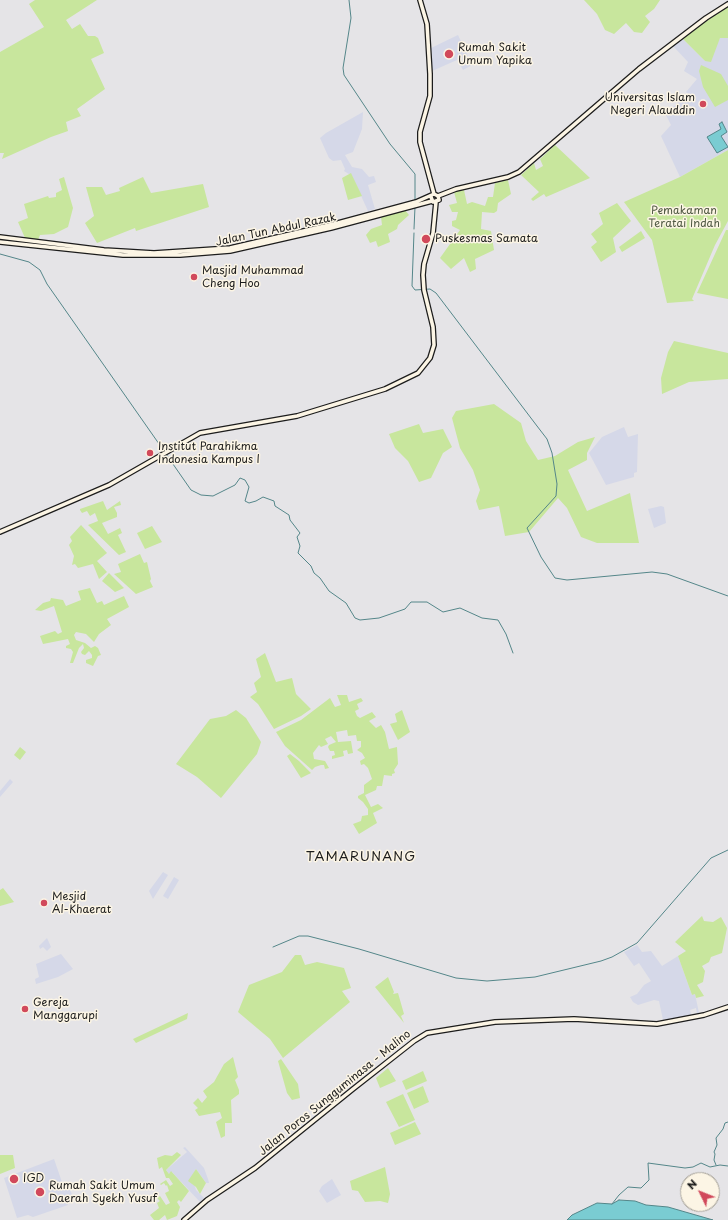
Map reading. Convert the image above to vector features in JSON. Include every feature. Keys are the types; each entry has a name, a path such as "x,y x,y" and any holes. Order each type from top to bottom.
{"main road":[{"path":"0,532 103,488 205,431 297,416 385,389 413,377 425,365 434,346 433,327 424,289 423,269 433,233 434,196 420,142 420,132 430,96 430,74 427,24 420,0"},
{"name":"Jalan Tun Abdul Razak","path":"0,242 104,253 154,254 230,251 326,228 384,212 456,189 508,177 519,172 639,69 706,18 728,4"},
{"path":"434,196 438,200 434,202"},
{"name":"Jalan Tun Abdul Razak","path":"384,212 434,202"},
{"name":"Jalan Tun Abdul Razak","path":"0,237 104,250 154,254"},
{"name":"Jalan Poros Sungguminasa - Malino","path":"184,1220 206,1200 255,1168 414,1041 427,1034 465,1026 506,1022 596,1020 657,1024 704,1015 728,1007"}],"shaded area":[{"name":"Rumah Sakit Umum Yapika","path":"458,35 472,65 463,70 457,60 432,71 431,48"},
{"name":"Universitas Islam Negeri Alauddin","path":"682,38 705,61 720,38 728,38 728,150 680,177 661,136 671,125 665,113 689,95 686,92 697,79 684,71 688,62 673,46"},
{"path":"363,112 362,129 353,152 345,155 352,167 362,169 369,177 374,176 376,182 368,185 375,209 368,211 352,176 344,171 345,169 341,160 333,161 329,158 320,138"},
{"path":"624,427 628,437 638,434 637,472 634,473 634,477 606,485 589,453 602,437"},
{"path":"661,506 664,507 666,523 654,528 648,509"},
{"path":"10,779 13,782 0,797 0,791"},
{"path":"163,872 168,875 153,899 149,891"},
{"path":"174,877 179,880 168,899 163,896"},
{"path":"47,938 51,947 47,951 43,947 40,949 39,946"},
{"path":"637,945 642,952 651,951 662,966 678,956 692,995 695,994 699,1013 697,1014 696,1008 690,1010 691,1015 663,1020 659,1001 654,1000 638,1005 633,1002 630,997 637,994 644,985 651,981 639,963 634,966 624,952"},
{"path":"61,954 73,969 58,977 36,984 35,979 39,977 36,964"},
{"path":"185,1147 204,1168 208,1179 209,1183 206,1183 196,1169 192,1177 196,1190 204,1198 200,1202 172,1172 169,1174 166,1170 187,1152 183,1148"},
{"name":"Rumah Sakit Umum Daerah Syekh Yusuf","path":"54,1159 63,1185 67,1184 74,1198 66,1201 68,1205 33,1217 28,1215 17,1218 4,1178"},
{"path":"332,1179 341,1195 327,1203 319,1191 322,1186"}],"green space":[{"path":"35,0 97,0 66,20 72,29 80,24 88,36 95,36 98,38 104,53 91,59 105,89 77,109 81,116 66,122 68,131 2,159 4,153 0,153 0,52 44,27 29,4"},
{"path":"584,0 660,0 654,9 645,16 650,22 642,33 634,32 626,23 614,34 605,30 597,14"},
{"path":"728,6 728,38 720,38 711,62 705,61 682,38"},
{"path":"701,65 721,74 728,86 728,100 715,107 703,87 699,71"},
{"path":"555,145 590,178 546,197 544,194 533,201 531,199 539,192 521,175 534,163 536,170 543,166 540,159"},
{"name":"Pemakaman Teratai Indah","path":"728,150 728,221 715,245 692,299 694,301 667,303 652,240 624,202 680,177"},
{"path":"351,173 362,196 348,200 342,178"},
{"path":"64,177 73,208 68,227 54,234 40,235 38,240 25,238 18,222 28,218 24,204 48,196 49,198 56,197 56,193 62,190 59,179"},
{"path":"143,177 151,193 203,184 209,207 136,231 135,228 97,243 85,223 94,216 86,187 102,187 106,195 120,191 119,188"},
{"path":"508,180 511,194 498,203 497,211 494,213 482,212 481,229 491,231 494,250 475,259 476,269 470,272 464,258 451,269 440,258 460,230 452,226 452,221 456,220 458,212 452,212 449,205 457,203 454,192 464,190 467,204 472,202 485,206 488,197 493,197 495,183"},
{"path":"617,203 631,221 613,238 616,252 601,262 591,247 597,242 591,234 603,224 599,213"},
{"path":"405,210 409,215 398,225 397,229 388,234 390,242 378,247 376,241 370,243 366,235 371,229 382,225 381,217"},
{"path":"726,230 728,230 728,299 697,293"},
{"path":"641,231 645,238 622,252 619,247"},
{"path":"674,341 728,353 728,379 689,382 662,394 661,378 668,352"},
{"path":"494,404 521,423 526,441 538,460 555,456 578,442 595,437 587,453 587,460 568,470 587,511 630,493 639,543 597,543 581,537 567,508 558,498 529,532 505,536 499,506 479,510 476,501 480,490 473,470 460,448 452,418 456,411"},
{"path":"419,424 423,433 443,429 452,447 443,453 431,478 419,482 408,461 395,448 389,434"},
{"path":"103,501 107,510 120,501 121,505 114,507 117,517 102,523 108,534 120,528 122,533 118,535 126,552 119,555 88,525 98,521 95,513 90,516 87,511 82,513 80,510"},
{"path":"81,525 107,553 97,561 107,572 99,579 93,564 78,568 75,564 72,565 74,556 69,545 72,541 70,537"},
{"path":"152,526 162,542 145,549 137,533"},
{"path":"140,554 144,563 147,562 151,579 150,581 153,587 136,594 114,574 121,572 118,564"},
{"path":"109,573 124,588 115,592 102,581"},
{"path":"90,588 97,603 102,601 104,605 124,596 129,607 107,619 111,625 99,634 94,642 86,634 76,632 74,635 76,640 85,643 91,648 95,646 98,648 101,655 98,656 93,666 86,663 86,660 92,658 89,651 85,655 81,652 84,648 83,644 79,648 73,663 70,663 73,652 71,649 66,648 66,646 70,644 68,639 43,644 40,636 55,631 58,634 62,632 54,606 41,611 35,610 43,603 50,601 51,598 63,600 66,606 81,600 78,591"},
{"path":"265,653 276,682 292,678 296,694 311,709 301,716 274,729 258,704 250,697 257,692 254,683 261,677 256,659"},
{"path":"337,695 347,695 349,702 361,698 363,701 357,704 359,709 355,711 357,716 360,718 372,712 376,717 369,721 376,728 381,725 385,732 389,749 397,747 398,764 394,770 395,773 392,774 392,776 384,775 382,786 377,786 376,790 365,795 371,807 378,804 383,808 373,813 377,823 359,834 353,824 361,821 362,816 368,815 368,809 358,798 358,796 364,793 364,785 372,779 368,768 364,764 361,765 360,761 365,758 362,753 357,750 361,747 361,741 357,741 356,735 348,736 347,730 336,732 338,742 351,741 353,753 348,754 347,750 343,751 344,756 332,759 332,756 335,755 334,751 330,751 328,747 336,742 331,736 325,739 328,744 321,747 319,745 313,753 314,759 325,761 329,768 325,769 324,765 321,765 312,770 285,746 276,732 301,720 330,698 335,707 341,705"},
{"path":"236,710 246,718 261,742 257,754 221,798 197,777 176,764 210,719 226,716"},
{"path":"402,710 410,732 398,740 390,724 397,722 395,714"},
{"path":"20,747 26,752 20,760 14,755"},
{"path":"290,754 311,773 301,778 287,756"},
{"path":"3,888 14,902 0,906 0,890"},
{"path":"702,916 704,921 713,922 721,917 727,928 722,953 711,957 709,962 702,966 705,971 703,982 697,985 704,996 696,998 695,994 692,995 678,956 686,951 675,942"},
{"path":"295,955 301,955 305,965 317,962 344,968 351,988 342,991 350,1002 283,1058 270,1039 238,1012 249,985 282,972"},
{"path":"388,977 394,992 393,994 398,993 404,1014 401,1016 404,1023 375,987"},
{"path":"188,1013 187,1019 136,1043 133,1039"},
{"path":"233,1057 238,1077 235,1080 239,1094 231,1100 232,1123 225,1123 225,1136 221,1138 216,1122 222,1118 220,1112 199,1116 195,1110 198,1108 193,1103 198,1098 202,1103 207,1097 203,1091 214,1082 224,1064"},
{"path":"281,1059 298,1084 300,1098 292,1100 287,1093 278,1061"},
{"path":"388,1068 396,1081 380,1088 376,1078"},
{"path":"423,1071 427,1081 406,1090 402,1081"},
{"path":"423,1086 429,1102 414,1109 407,1093"},
{"path":"403,1094 415,1120 399,1127 386,1102"},
{"path":"415,1122 421,1134 395,1145 390,1133"},
{"path":"177,1152 181,1155 166,1170 169,1174 171,1171 189,1191 181,1202 179,1200 177,1202 180,1207 177,1216 167,1220 165,1215 159,1220 154,1220 150,1215 159,1208 157,1203 160,1201 157,1198 160,1196 166,1205 170,1203 165,1193 169,1191 167,1185 166,1186 164,1183 161,1185 160,1184 166,1180 170,1186 173,1184 169,1178 166,1178 162,1167 159,1169 157,1158 165,1155 172,1156"},
{"path":"0,1155 13,1155 15,1168 0,1174"},
{"path":"385,1167 390,1194 388,1203 380,1201 365,1202 358,1191 352,1190 350,1181"},
{"path":"196,1169 206,1183 200,1194 196,1187 188,1181"}],"water":[{"path":"722,122 727,132 721,136 728,147 717,153 707,137 721,129 719,124"},
{"path":"619,1200 635,1201 646,1205 668,1207 680,1210 680,1212 685,1212 713,1220 567,1220 572,1215 597,1203 612,1204"}],"waterway":[{"path":"349,0 351,18 343,68 344,75 390,144 415,174 415,200"},
{"path":"414,229 415,207"},
{"path":"414,233 412,286 415,290 430,289 436,293 547,439 552,453 557,484 556,496 527,528 541,557 555,578 567,580 652,572 667,574 728,596"},
{"path":"0,254 29,262 40,270 47,284 164,451"},
{"path":"166,454 191,490 201,495 213,496 235,485 240,478 245,480 249,487 245,501 249,503 263,497 274,501 275,506 289,515 290,520 300,533 297,537 300,546 298,553 311,566 314,573 320,578 329,591 346,603 355,618 360,620 379,618 405,609 411,602 427,602 443,612 460,608 482,618 498,620 506,634 513,653"},
{"path":"273,947 299,936 308,936 359,949 456,978 487,981 535,977 601,961 612,957 637,943 711,858 728,850"},
{"path":"716,1165 714,1160 714,1152 717,1145 716,1138 723,1129 725,1123 728,1122"},
{"path":"612,1204 628,1187 641,1188 649,1180 648,1163 685,1168 693,1167 701,1163 710,1167 720,1165 728,1166"}],"place":[{"name":"Rumah Sakit Umum Yapika","path":"449,54"},
{"name":"Universitas Islam Negeri Alauddin","path":"703,104"},
{"name":"Puskesmas Samata","path":"426,239"},
{"name":"Masjid Muhammad Cheng Hoo","path":"194,277"},
{"name":"Institut Parahikma Indonesia Kampus I","path":"150,453"},
{"name":"Mesjid Al-Khaerat","path":"44,903"},
{"name":"Gereja Manggarupi","path":"25,1009"},
{"name":"IGD","path":"14,1179"},
{"name":"Rumah Sakit Umum Daerah Syekh Yusuf","path":"40,1192"}],"district":[{"name":"TAMARUNANG","path":"361,857"}]}
